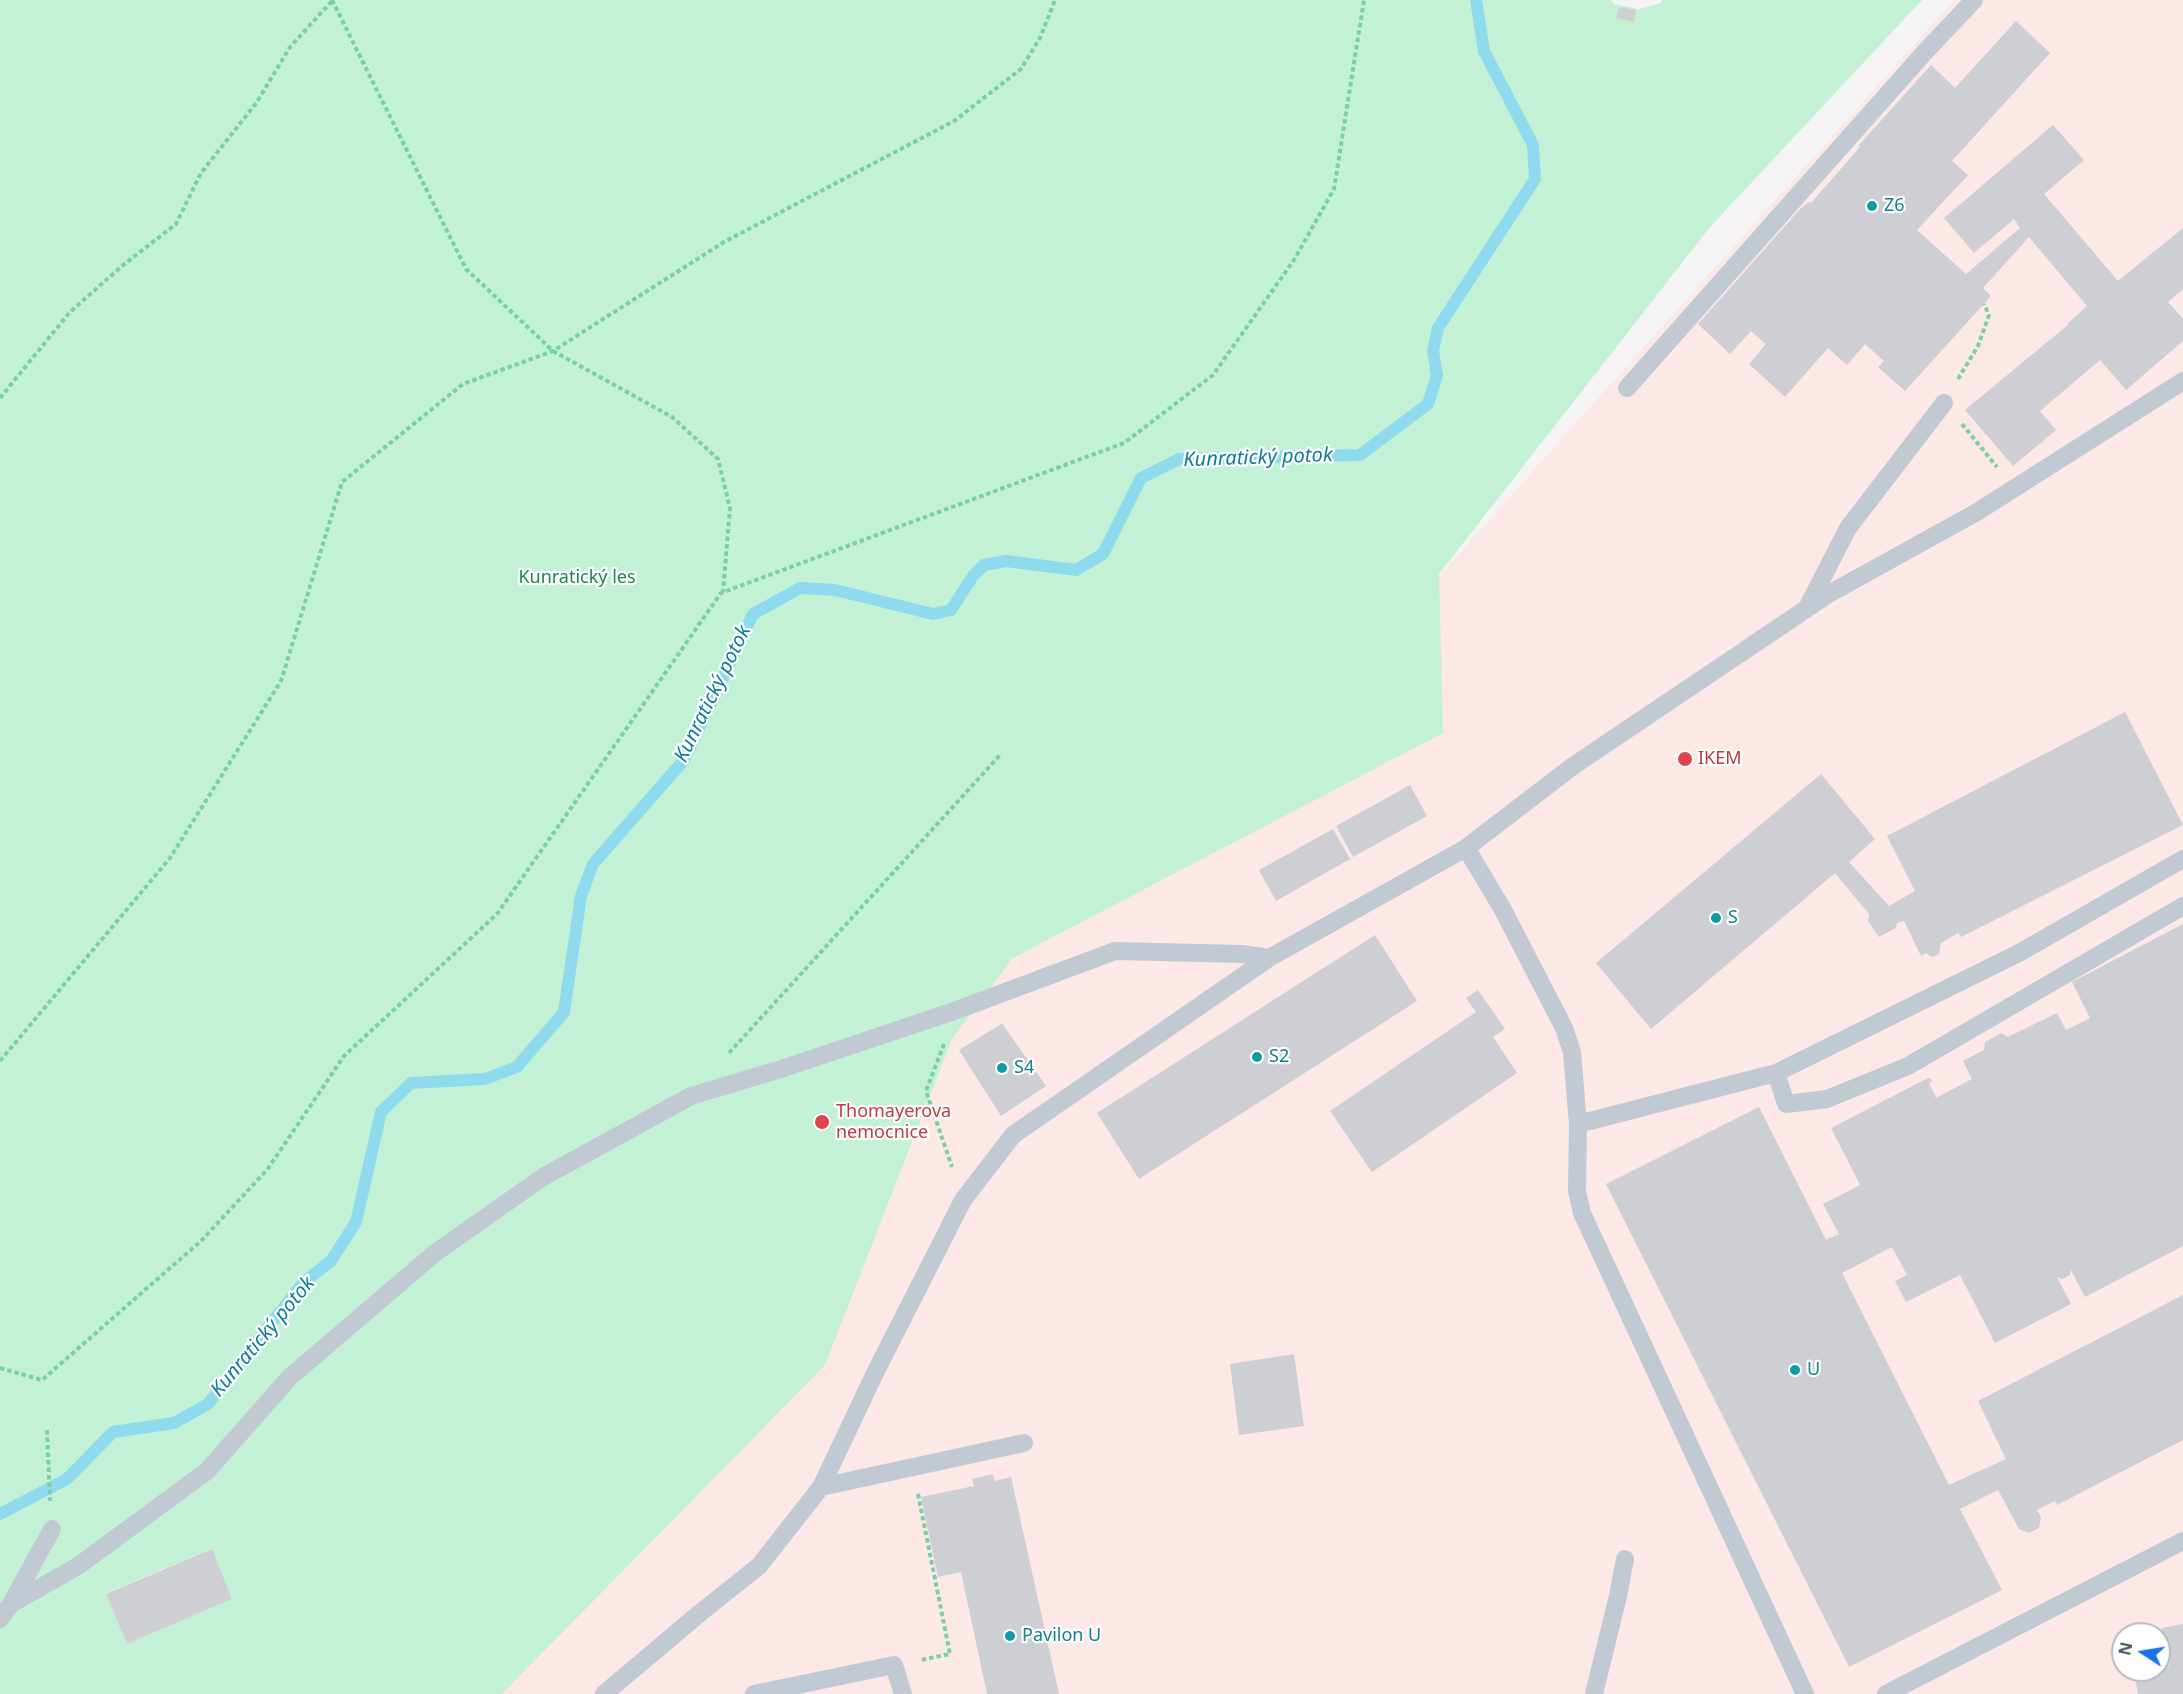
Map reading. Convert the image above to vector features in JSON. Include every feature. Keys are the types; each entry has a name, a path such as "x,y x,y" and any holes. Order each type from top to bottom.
{"lane":[{"path":"1628,388 1974,0"},
{"path":"606,1693 699,1613 759,1566 821,1487 876,1371 963,1200 1013,1135 1269,958 1466,848 1573,766 1827,594 1977,512 2183,381"},
{"path":"1807,608 1848,528 1944,403"},
{"path":"1466,848 1502,908 1564,1028 1572,1052 1578,1124 1576,1191 1582,1213 1805,1694"},
{"path":"1578,1124 1776,1073 2019,953 2183,859"},
{"path":"1776,1073 1786,1104 1827,1099 1908,1066 2183,906"},
{"path":"6,1612 78,1566 207,1471 290,1377 435,1253 543,1177 691,1096 781,1070 957,1010 1115,951 1242,954 1269,958"},
{"path":"821,1487 1024,1443"},
{"path":"6,1612 52,1529"},
{"path":"1886,1694 2183,1541"},
{"path":"1594,1694 1625,1559"},
{"path":"754,1694 894,1665 903,1694"}],"path":[{"path":"0,398 70,312 122,266 176,224 201,173 257,102 290,47 332,0 466,269 553,351 672,417 718,459 730,508 723,592"},
{"path":"0,1061 170,858 281,681 342,482 463,384 553,351 724,242 954,121 1021,69 1040,38 1055,0"},
{"path":"0,1368 42,1380 201,1241 238,1202 267,1170 344,1056 497,914 721,593 1124,443 1213,375 1294,260 1334,189 1364,0"},
{"path":"1984,304 1989,315 1978,346 1944,403 2015,488"},
{"path":"723,1061 1001,754"},
{"path":"957,1010 926,1091 963,1200"},
{"path":"47,1430 52,1529"},
{"path":"894,1665 950,1654 913,1467"}],"shaded area":[{"name":"IKEM","path":"1954,0 2183,0 2183,1694 0,1694 0,1539 1416,602"}],"green space":[{"name":"Kunratický les","path":"0,0 1611,0 1614,4 1639,9 1661,3 1662,0 1922,0 1710,227 1439,574 1443,733 1013,958 952,1039 825,1365 502,1694 0,1694","holes":["211,1549 232,1599 127,1644 106,1593"]}],"building":[{"path":"1619,7 1636,10 1634,22 1616,18"},
{"name":"Z6","path":"2016,21 2050,53 1952,161 1968,175 1917,230 1966,274 2020,228 2014,219 1974,253 1944,218 2053,125 2084,160 2044,194 2118,281 2183,228 2183,289 2168,302 2183,319 2183,341 2126,390 2100,360 2040,411 2056,430 2013,466 1965,410 2069,324 2087,306 2029,237 1983,288 1991,296 1905,391 1878,367 1884,361 1865,344 1847,365 1828,348 1785,397 1749,364 1766,344 1751,331 1730,354 1698,324 1800,209 1809,202 1811,203 1860,147 1859,145 1931,65 1955,88"},
{"path":"2125,712 2183,825 1961,937 1958,933 1941,943 1939,954 1932,957 1926,953 1921,956 1904,921 1897,923 1896,928 1879,937 1868,921 1869,914 1835,873 1651,1029 1596,963 1821,774 1875,839 1849,862 1889,906 1915,891 1887,836"},
{"path":"1410,785 1427,816 1353,857 1336,826"},
{"path":"1333,829 1350,859 1276,901 1259,870"},
{"path":"2183,924 2183,1246 2085,1297 2071,1270 2070,1275 2062,1279 2057,1277 2071,1304 1995,1343 1960,1275 1906,1302 1895,1281 1907,1275 1892,1247 1842,1273 1949,1485 2006,1459 1978,1401 2183,1295 2183,1440 2057,1505 2055,1501 2037,1510 2041,1517 2039,1528 2029,1533 2019,1529 1998,1490 1960,1509 2002,1590 1849,1667 1606,1184 1759,1107 1826,1240 1839,1234 1823,1204 1860,1185 1831,1128 1928,1078 1931,1079 1932,1082 1929,1083 1936,1098 1972,1079 1963,1061 1984,1050 1985,1042 2001,1033 2008,1037 2057,1013 2066,1030 2090,1018 2072,982"},
{"name":"S2","path":"1375,935 1417,1001 1139,1179 1097,1113"},
{"path":"1478,990 1505,1029 1493,1037 1517,1073 1372,1172 1330,1111 1476,1012 1466,998"},
{"name":"S4","path":"1003,1023 1046,1086 1001,1116 959,1050"},
{"path":"1294,1354 1304,1426 1239,1435 1230,1364"},
{"name":"Pavilon U","path":"993,1474 994,1481 1011,1477 1059,1694 987,1694 961,1572 938,1577 921,1497 974,1486 972,1479"},
{"path":"212,1549 232,1599 127,1644 106,1594"},
{"path":"2183,1624 2183,1694 2138,1694 2136,1682 2171,1682 2171,1626"}],"waterway":[{"name":"Kunratický potok","path":"0,1514 67,1479 113,1432 174,1423 208,1404 303,1283 331,1261 356,1222 381,1112 411,1083 485,1079 517,1067 564,1012 581,896 593,864 684,760 753,614 800,588 835,590 933,614 951,610 973,576 984,565 1006,561 1076,570 1103,554 1141,478 1179,459 1360,455 1428,404 1437,375 1433,351 1438,328 1535,179 1533,145 1484,51 1476,0"}],"place":[{"name":"Z6","path":"1872,206"},
{"name":"IKEM","path":"1685,759"},
{"name":"S","path":"1716,918"},
{"name":"S2","path":"1257,1057"},
{"name":"S4","path":"1002,1068"},
{"name":"Thomayerova nemocnice","path":"822,1122"},
{"name":"U","path":"1795,1370"},
{"name":"Pavilon U","path":"1010,1636"}]}
